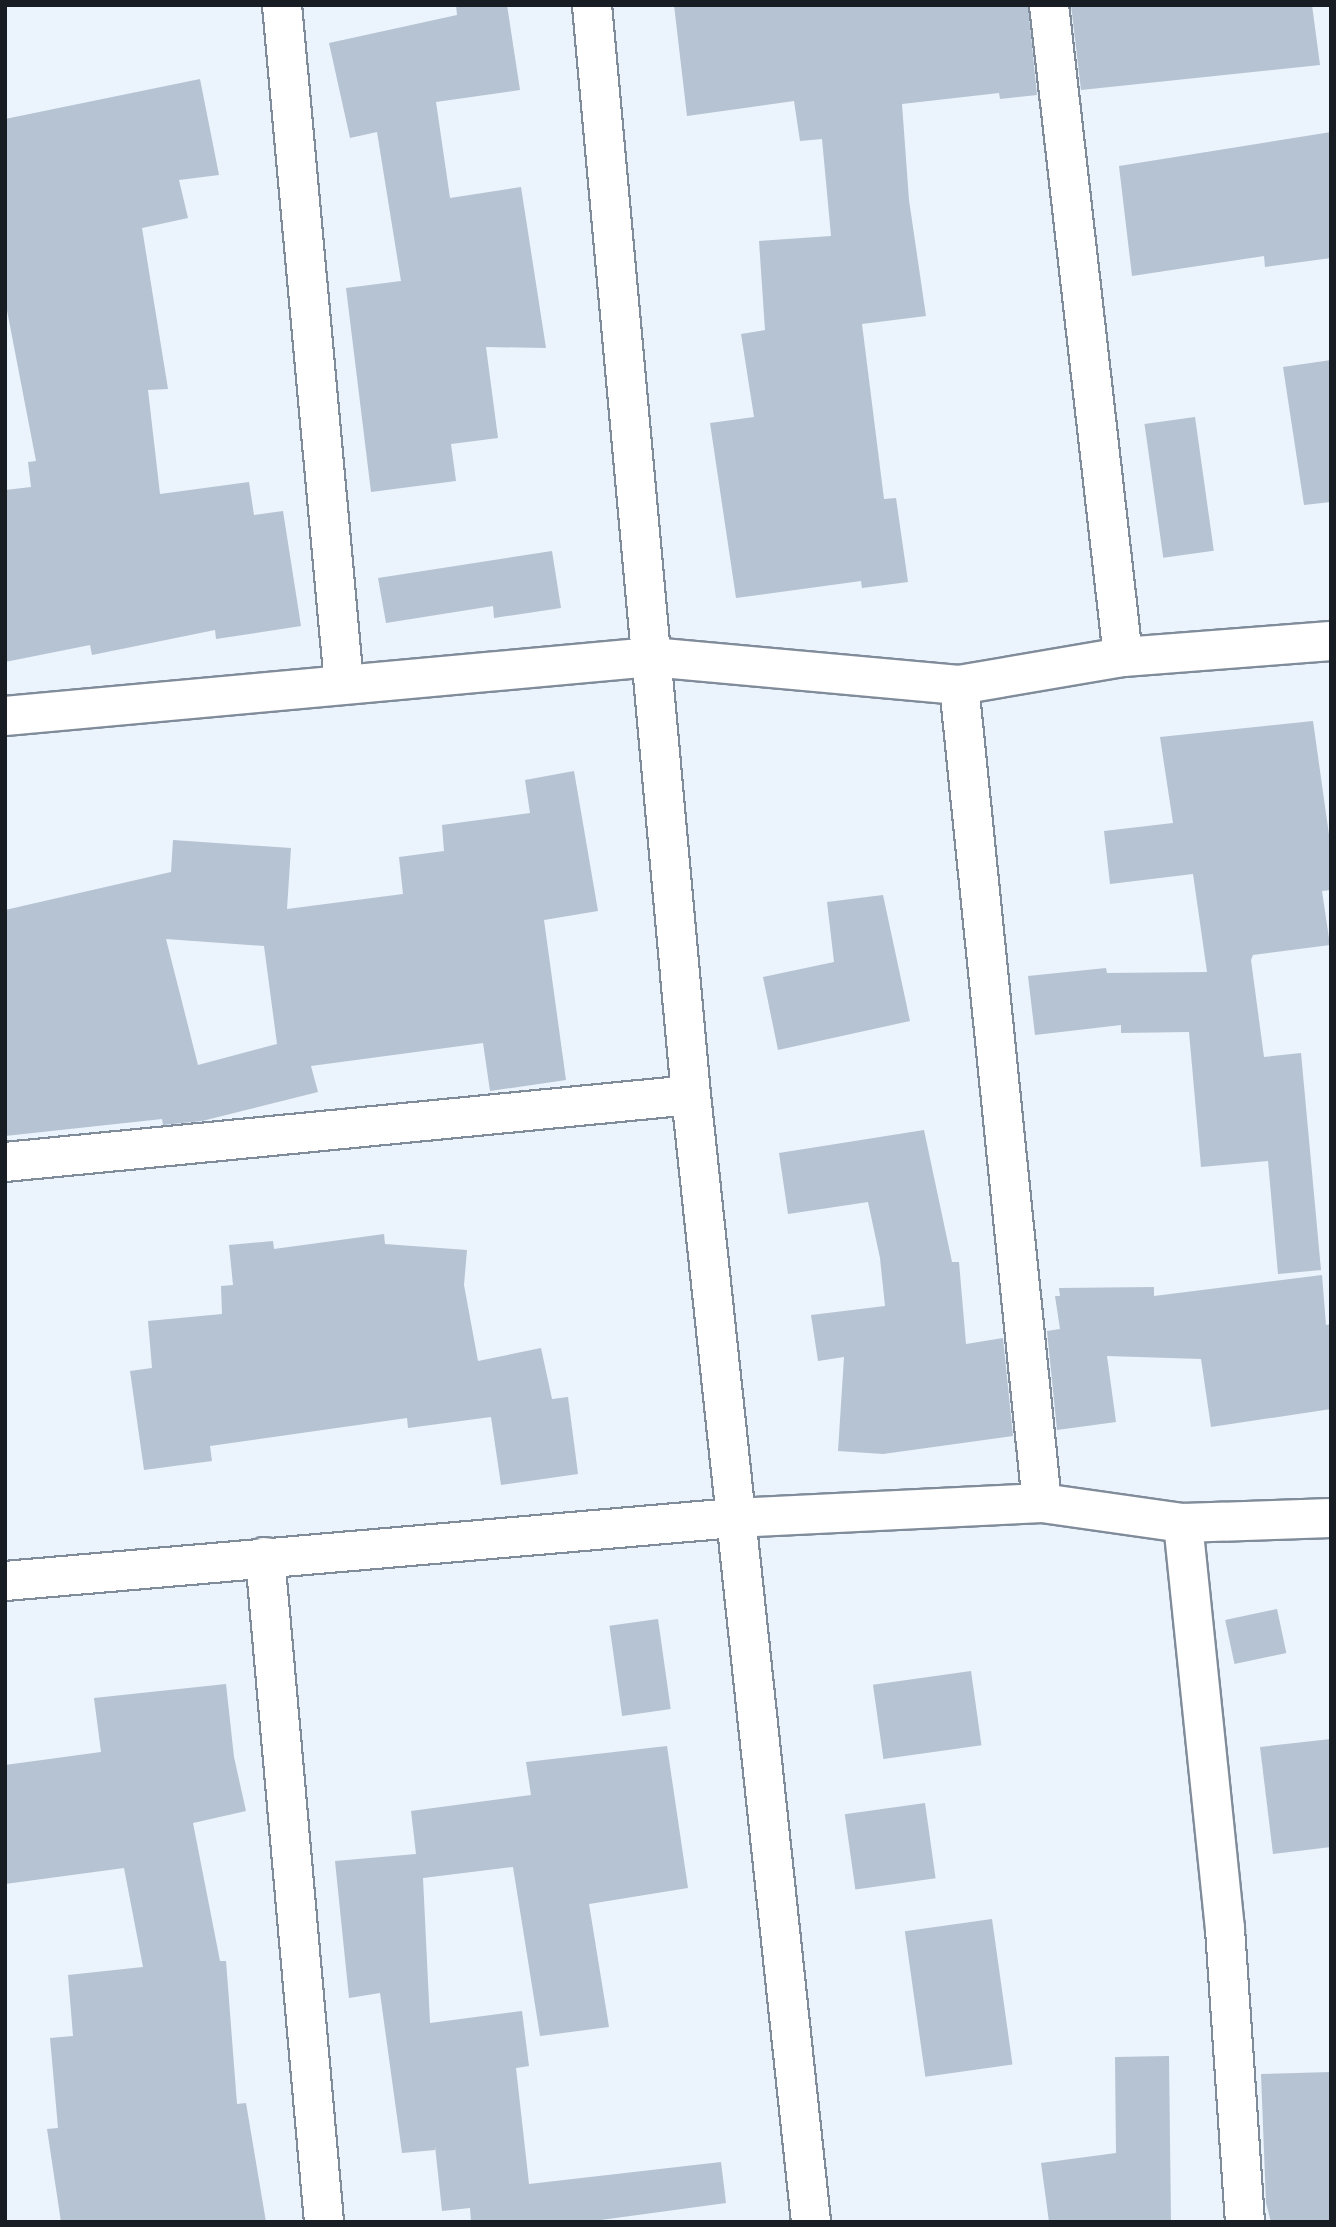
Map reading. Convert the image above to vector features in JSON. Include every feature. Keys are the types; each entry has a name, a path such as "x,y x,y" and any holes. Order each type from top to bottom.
{"street":[{"path":"282,5 344,684"},
{"path":"592,5 691,1095 811,2222"},
{"path":"1049,5 1123,657"},
{"path":"5,716 651,657 959,685 1123,657 1331,642"},
{"path":"959,685 1042,1503"},
{"path":"5,1162 691,1095"},
{"path":"5,1581 734,1518 1042,1503 1183,1523 1331,1518"},
{"path":"1183,1523 1224,1929 1245,2222"},
{"path":"265,1557 324,2222"}],"building":[{"path":"456,5 507,5 520,90 436,102 450,198 521,187 546,348 486,347 498,438 451,444 456,481 371,492 346,288 401,281 377,132 350,138 329,43 457,15"},
{"path":"674,5 1028,5 1037,95 1000,99 999,93 902,104 909,200 926,316 862,324 884,499 896,498 908,582 862,588 861,581 736,598 710,423 754,417 741,334 765,330 759,241 831,236 822,139 800,141 794,101 687,116"},
{"path":"1071,5 1312,5 1320,65 1081,90"},
{"path":"200,79 219,175 179,180 188,218 142,228 168,389 148,390 160,494 249,482 254,515 283,511 301,626 216,639 215,630 92,655 90,645 5,662 5,490 31,487 28,462 36,461 5,300 5,119"},
{"path":"1331,132 1331,258 1265,267 1264,256 1132,276 1119,166"},
{"path":"1331,360 1331,502 1304,505 1283,367"},
{"path":"1195,417 1214,551 1163,558 1144,424"},
{"path":"552,551 561,608 494,618 493,606 386,623 378,578"},
{"path":"1313,721 1331,849 1331,890 1322,891 1330,945 1253,955 1251,960 1264,1057 1301,1053 1321,1270 1278,1274 1268,1161 1201,1167 1189,1032 1121,1033 1121,1025 1035,1035 1028,976 1106,968 1107,973 1207,972 1193,874 1110,884 1104,831 1173,823 1160,737"},
{"path":"574,771 598,911 544,920 566,1080 490,1091 483,1043 311,1066 318,1092 202,1121 163,1125 162,1119 5,1136 5,910 171,872 173,840 291,848 287,909 403,894 399,857 444,851 442,825 530,813 525,780","holes":["166,939 264,946 277,1044 198,1065"]},
{"path":"883,895 910,1021 778,1050 763,977 834,962 827,902"},
{"path":"924,1130 952,1262 959,1262 966,1344 1003,1338 1013,1436 883,1454 838,1451 844,1357 818,1361 811,1315 885,1306 880,1258 868,1202 788,1214 779,1153"},
{"path":"384,1234 385,1244 467,1250 464,1285 478,1361 541,1348 552,1399 568,1397 578,1474 501,1485 491,1417 408,1428 407,1418 210,1446 212,1461 144,1470 130,1371 152,1368 148,1321 222,1314 221,1286 233,1285 229,1245 273,1241 274,1249"},
{"path":"1322,1275 1326,1325 1331,1324 1331,1409 1211,1427 1201,1359 1107,1356 1116,1422 1057,1430 1047,1331 1060,1329 1055,1296 1060,1296 1059,1288 1154,1287 1154,1296"},
{"path":"1277,1609 1286,1653 1235,1664 1225,1620"},
{"path":"658,1619 671,1709 622,1716 609,1626"},
{"path":"971,1671 981,1745 883,1759 873,1685"},
{"path":"226,1684 234,1757 246,1811 193,1823 220,1961 226,1961 237,2104 246,2103 266,2222 61,2222 47,2129 58,2128 50,2038 73,2036 68,1975 143,1967 124,1868 5,1884 5,1765 101,1752 94,1698"},
{"path":"1331,1739 1331,1847 1273,1854 1260,1747"},
{"path":"667,1746 688,1888 589,1904 609,2027 540,2036 513,1867 423,1878 430,2023 522,2011 529,2066 516,2068 529,2184 721,2162 726,2203 586,2222 471,2222 470,2208 442,2211 435,2146 435,2150 402,2153 380,1993 349,1998 335,1861 416,1854 411,1811 531,1795 526,1762"},
{"path":"925,1803 936,1878 855,1890 845,1814"},
{"path":"992,1919 1012,2065 925,2077 905,1931"},
{"path":"1169,2056 1171,2222 1049,2222 1041,2163 1116,2153 1115,2057"},
{"path":"1331,2072 1331,2222 1271,2222 1266,2203 1261,2074"}]}
